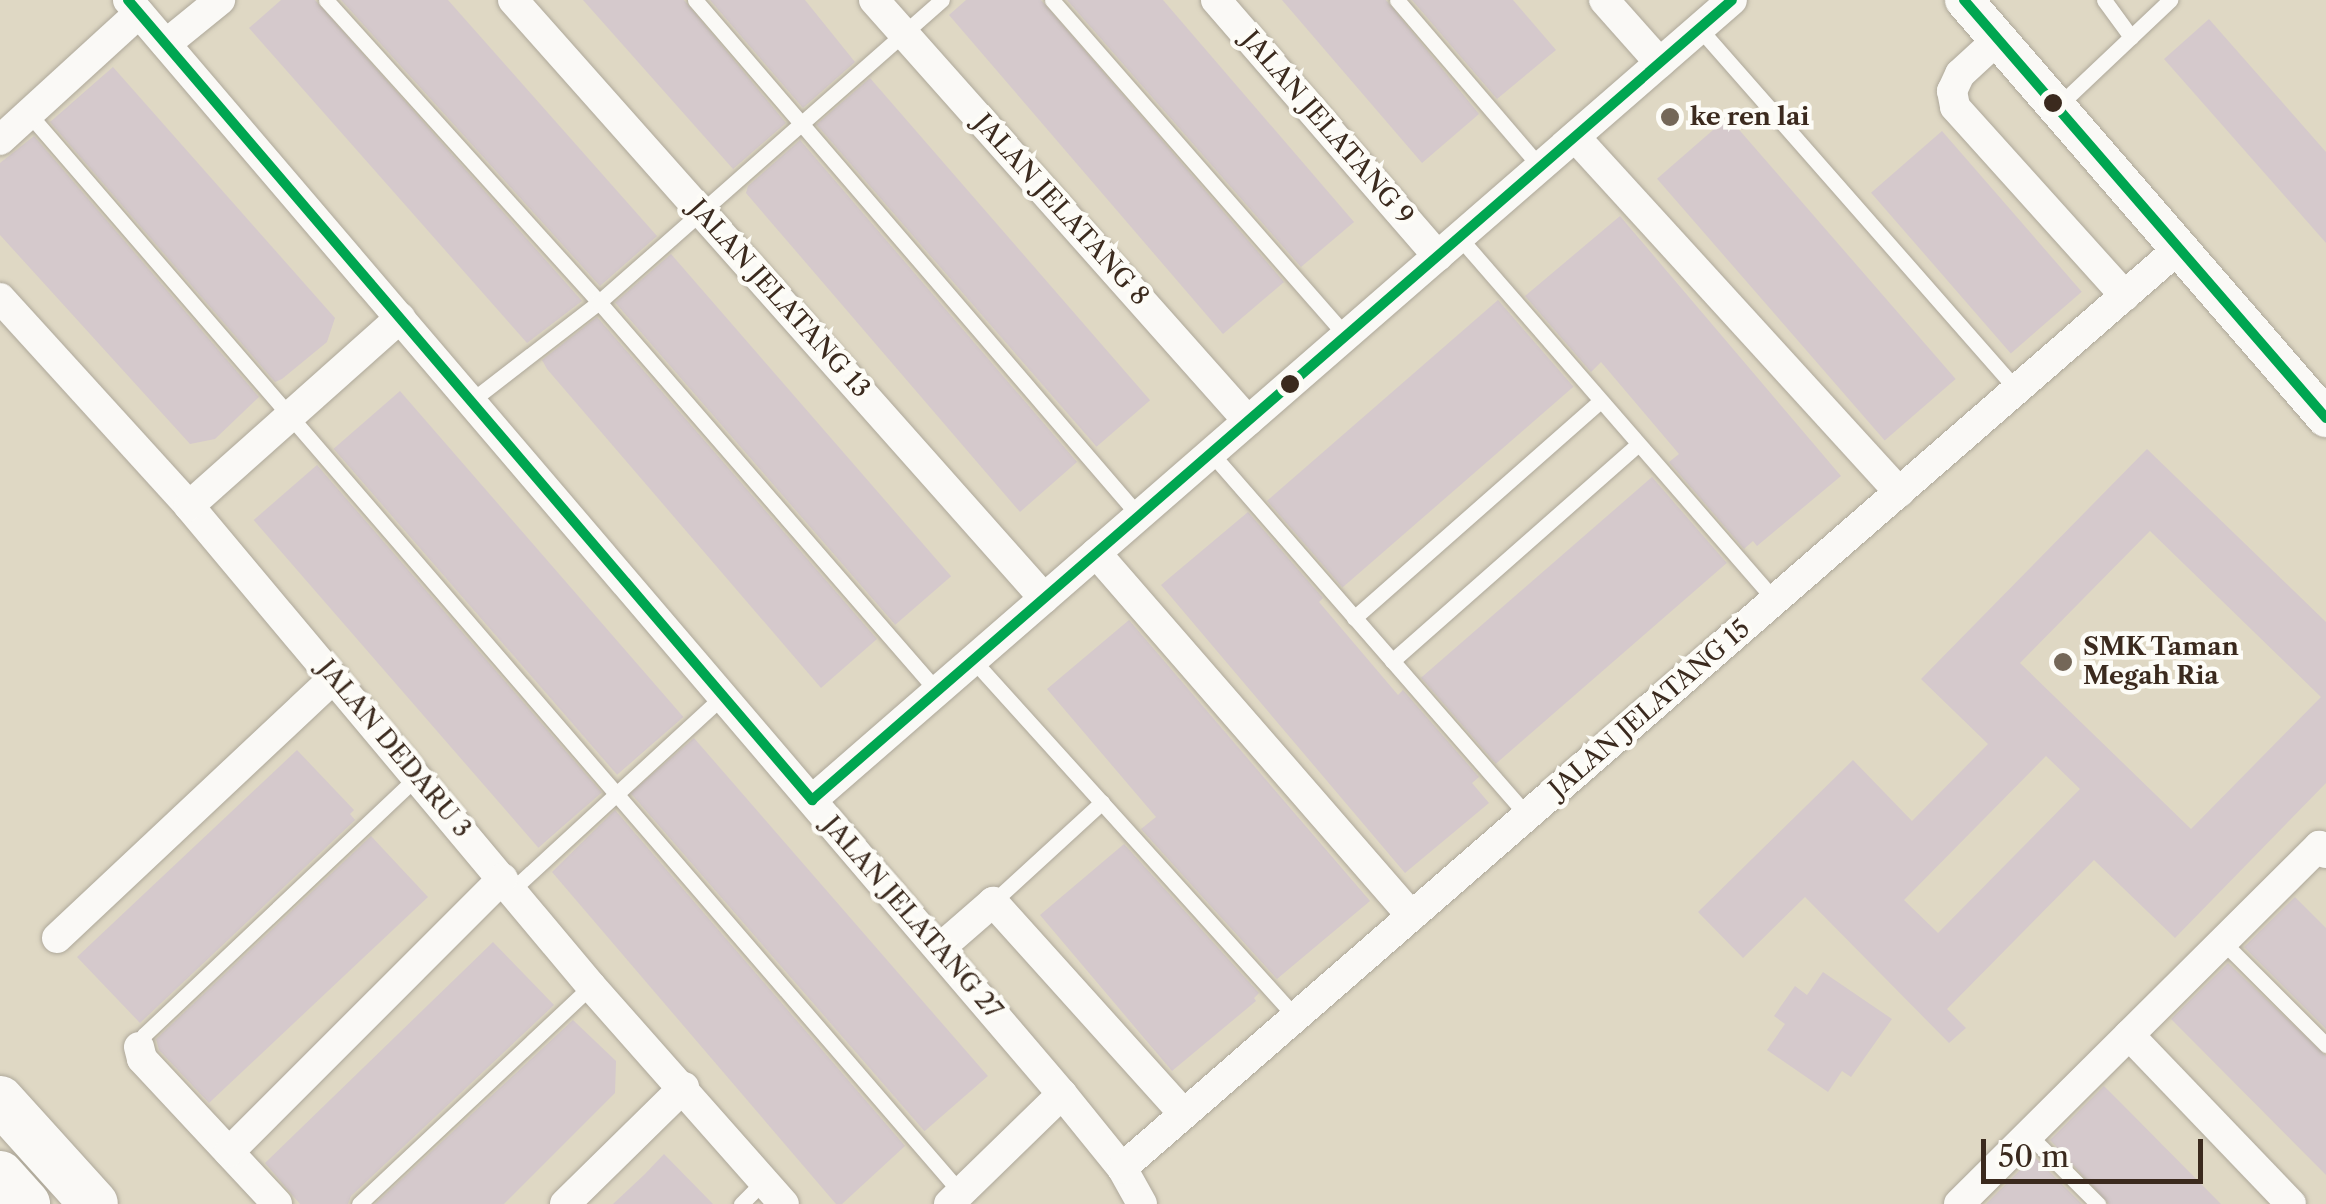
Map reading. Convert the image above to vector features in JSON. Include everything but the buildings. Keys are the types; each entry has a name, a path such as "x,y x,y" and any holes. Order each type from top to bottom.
{"highway":[{"path":"0,1100 94,1204"},
{"path":"0,1175 26,1204"}],"street":[{"path":"166,44 220,0"},
{"name":"JALAN JELATANG 13","path":"514,0 1044,598"},
{"name":"JALAN JELATANG 8","path":"874,0 1248,421"},
{"name":"JALAN JELATANG 9","path":"1216,0 1448,247"},
{"path":"1604,0 1660,62"},
{"path":"812,800 1732,0"},
{"path":"1964,0 2326,418"},
{"path":"0,140 134,6"},
{"name":"JALAN JELATANG 27","path":"134,6 1062,1094 1122,1168 1142,1204"},
{"path":"1997,40 1960,74 1952,92 1955,106 2126,296"},
{"path":"1575,136 1899,492"},
{"name":"JALAN JELATANG 15","path":"1122,1168 2178,249"},
{"name":"JALAN DEDARU 3","path":"0,298 189,506 592,986 684,1086 774,1193"},
{"path":"189,506 400,318"},
{"path":"1096,553 1412,916"},
{"path":"57,938 334,678"},
{"path":"1959,1204 2324,846"},
{"path":"229,1152 508,884"},
{"path":"939,949 992,902 1184,1114"},
{"path":"2130,1035 2291,1204"},
{"path":"139,1048 142,1059 277,1204"},
{"path":"565,1204 684,1086"},
{"path":"955,1198 1062,1094"}],"lane":[{"path":"326,0 599,302 937,691"},
{"path":"694,0 1139,516"},
{"path":"471,401 599,302 942,0"},
{"path":"1052,0 1346,336"},
{"path":"1397,0 1540,167"},
{"path":"2104,0 2131,37"},
{"path":"2057,107 2170,0"},
{"path":"1699,28 2016,390"},
{"path":"30,114 618,796 955,1198"},
{"path":"1448,247 1599,402 1774,600"},
{"path":"1354,618 1599,402"},
{"path":"1392,661 1637,445"},
{"path":"1211,453 1528,816"},
{"path":"972,660 1296,1016"},
{"path":"508,884 618,796 723,696"},
{"path":"139,1048 144,1036 417,777"},
{"path":"992,902 1102,802"},
{"path":"2223,942 2326,1045"},
{"path":"359,1204 592,986"},
{"path":"2028,1135 2098,1204"},
{"path":"741,1204 774,1193"}],"transit line":[{"path":"128,0 812,800 1732,0"},
{"path":"1964,0 2326,418"}],"place":[{"name":"ke ren lai","path":"1670,117"},
{"name":"SMK Taman Megah Ria","path":"2063,662"}]}
